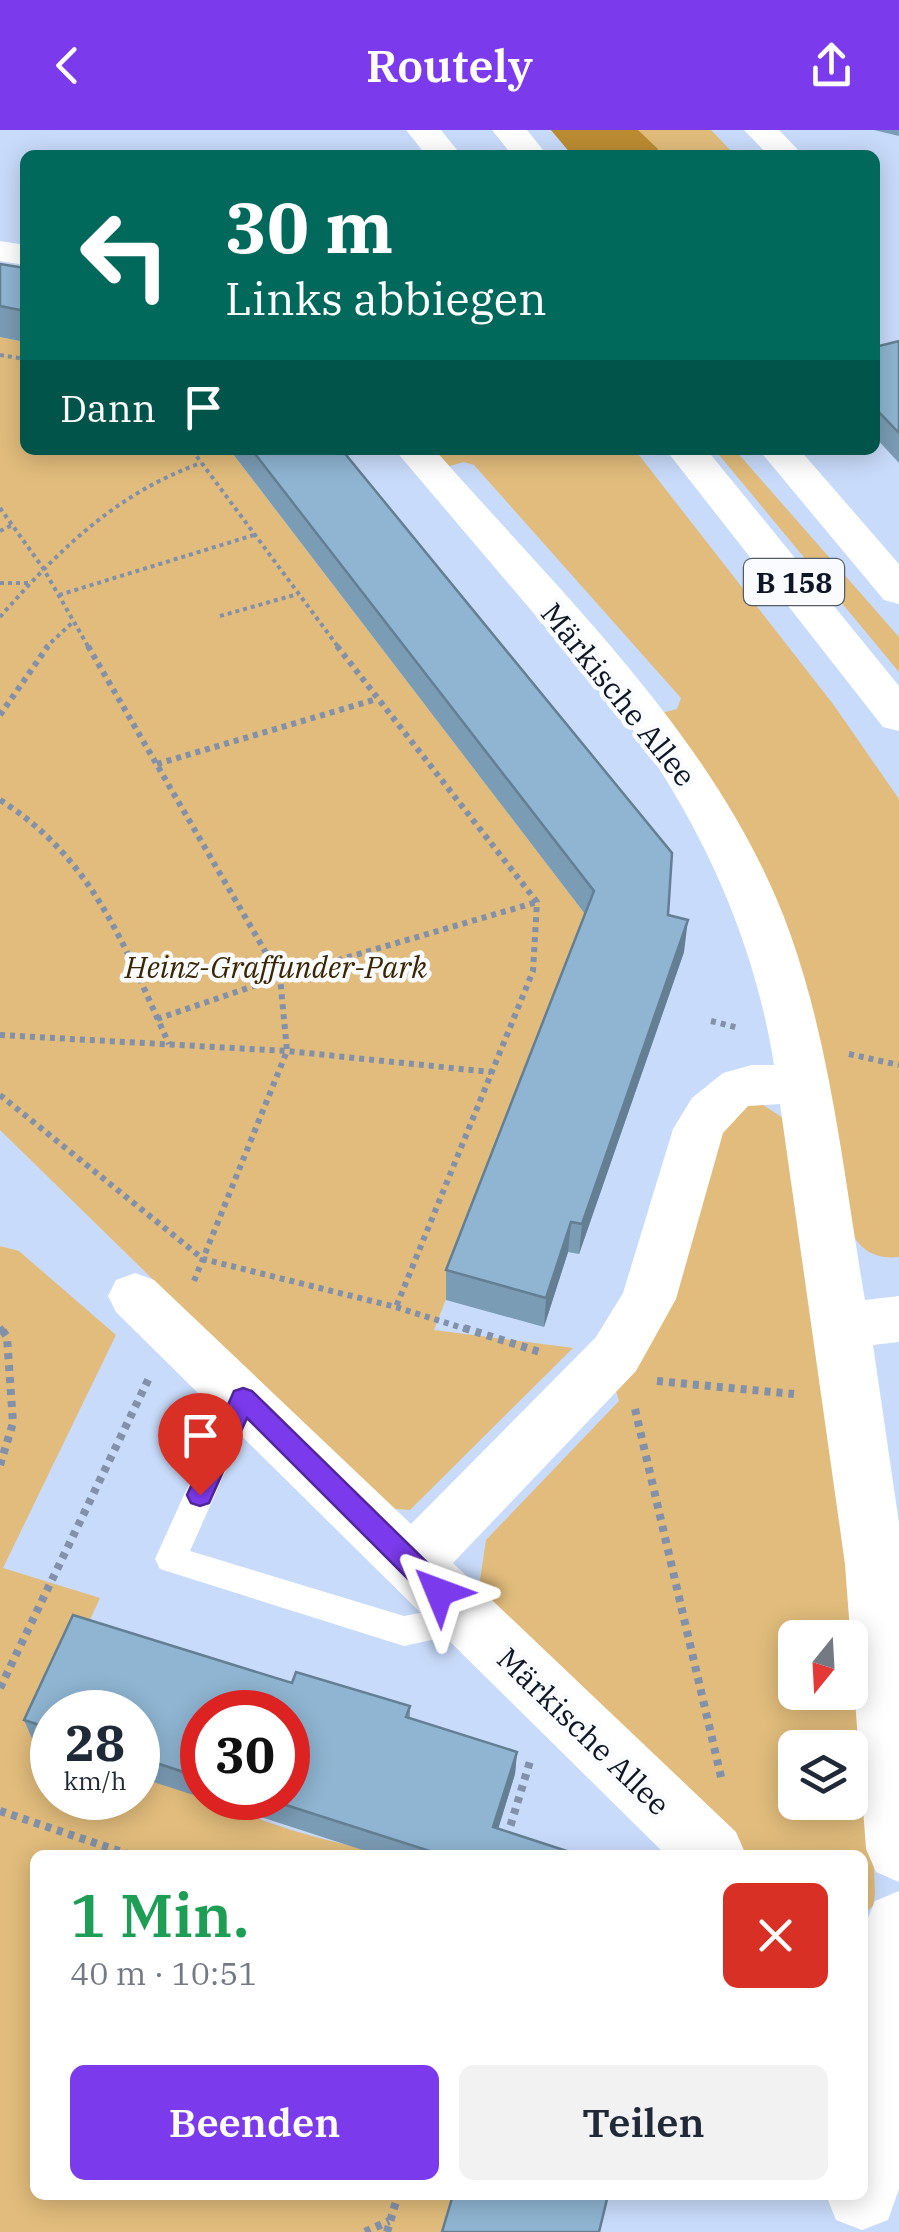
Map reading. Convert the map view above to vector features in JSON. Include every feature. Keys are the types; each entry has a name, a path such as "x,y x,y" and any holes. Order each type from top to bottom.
{"main road":[{"path":"423,130 440,150"},
{"path":"509,130 526,150"},
{"name":"B 158","path":"690,455 899,716"},
{"name":"B 158","path":"783,455 895,583"}],"street":[{"name":"Märkische Allee","path":"418,455 652,726 690,779 741,873 766,933 791,1016 842,1326 875,1564 899,1850"},
{"path":"411,1565 618,1374 649,1299 699,1129 713,1104 740,1084 800,1085"},
{"name":"Märkische Allee","path":"153,1314 467,1619 719,1826"},
{"path":"842,1326 899,1319"},
{"path":"868,2160 886,2057 885,1961"},
{"path":"856,2232 861,2200"}],"lane":[{"path":"243,1398 172,1560 404,1631 467,1619"}],"path":[{"path":"195,455 378,699 537,902 533,970 396,1307"},
{"path":"0,617 97,514 160,475 201,463"},
{"path":"0,508 43,568 280,977 287,1051 203,1258 153,1314 0,1688"},
{"path":"0,531 14,524"},
{"path":"59,595 254,535"},
{"path":"0,583 30,583"},
{"path":"220,616 298,594"},
{"path":"0,715 40,653 74,621"},
{"path":"157,764 378,699"},
{"path":"0,800 44,828 86,875 169,1044"},
{"path":"156,1019 280,977 537,902"},
{"path":"0,1035 287,1051 491,1072"},
{"path":"0,1095 203,1258 396,1307 618,1374 852,1398"},
{"path":"0,1327 7,1338 14,1423 0,1464"},
{"path":"618,1374 631,1392 719,1826"},
{"path":"504,1850 536,1742"},
{"path":"0,1811 116,1850"},
{"path":"365,2232 389,2226 397,2200"}],"green space":[{"path":"551,130 711,130 730,150 568,150"},
{"name":"Heinz-Graffunder-Park","path":"0,337 20,341 20,455 234,455 592,923 434,1330 573,1348 410,1510 387,1508 0,1130"},
{"path":"435,455 639,455 833,704 899,799 899,1257 866,1250 848,1226 834,1159 658,714 677,709 681,698 474,465 464,462 446,467"},
{"path":"719,455 739,455 899,637 899,672"},
{"path":"760,1103 783,1118 854,1620 778,1620 778,1710 867,1710 869,1727 875,1894 868,1910 868,1850 740,1850 484,1602 480,1580 486,1540 619,1401 615,1388 726,1112"},
{"path":"0,1246 19,1251 116,1335 3,1568 100,1598 58,1690 30,1690 30,1820 160,1820 160,1774 180,1784 180,1820 262,1820 374,1850 30,1850 30,2200 455,2200 445,2232 0,2232"}],"shaded area":[{"path":"551,130 638,130 658,149 658,150 568,150"}],"building":[{"path":"0,264 20,267 20,310 0,306"},
{"path":"899,341 899,433 880,413 880,346"},
{"path":"256,455 346,455 672,853 668,915 688,920 582,1224 571,1222 546,1298 446,1270 594,891"},
{"path":"73,1615 292,1683 296,1672 410,1706 406,1717 517,1752 493,1827 564,1850 426,1850 310,1813 310,1690 180,1690 180,1771 160,1764 160,1690 38,1690"},
{"path":"452,2200 607,2200 599,2232 442,2232"}],"route":[{"path":"200,1495 243,1398 439,1592"}]}
